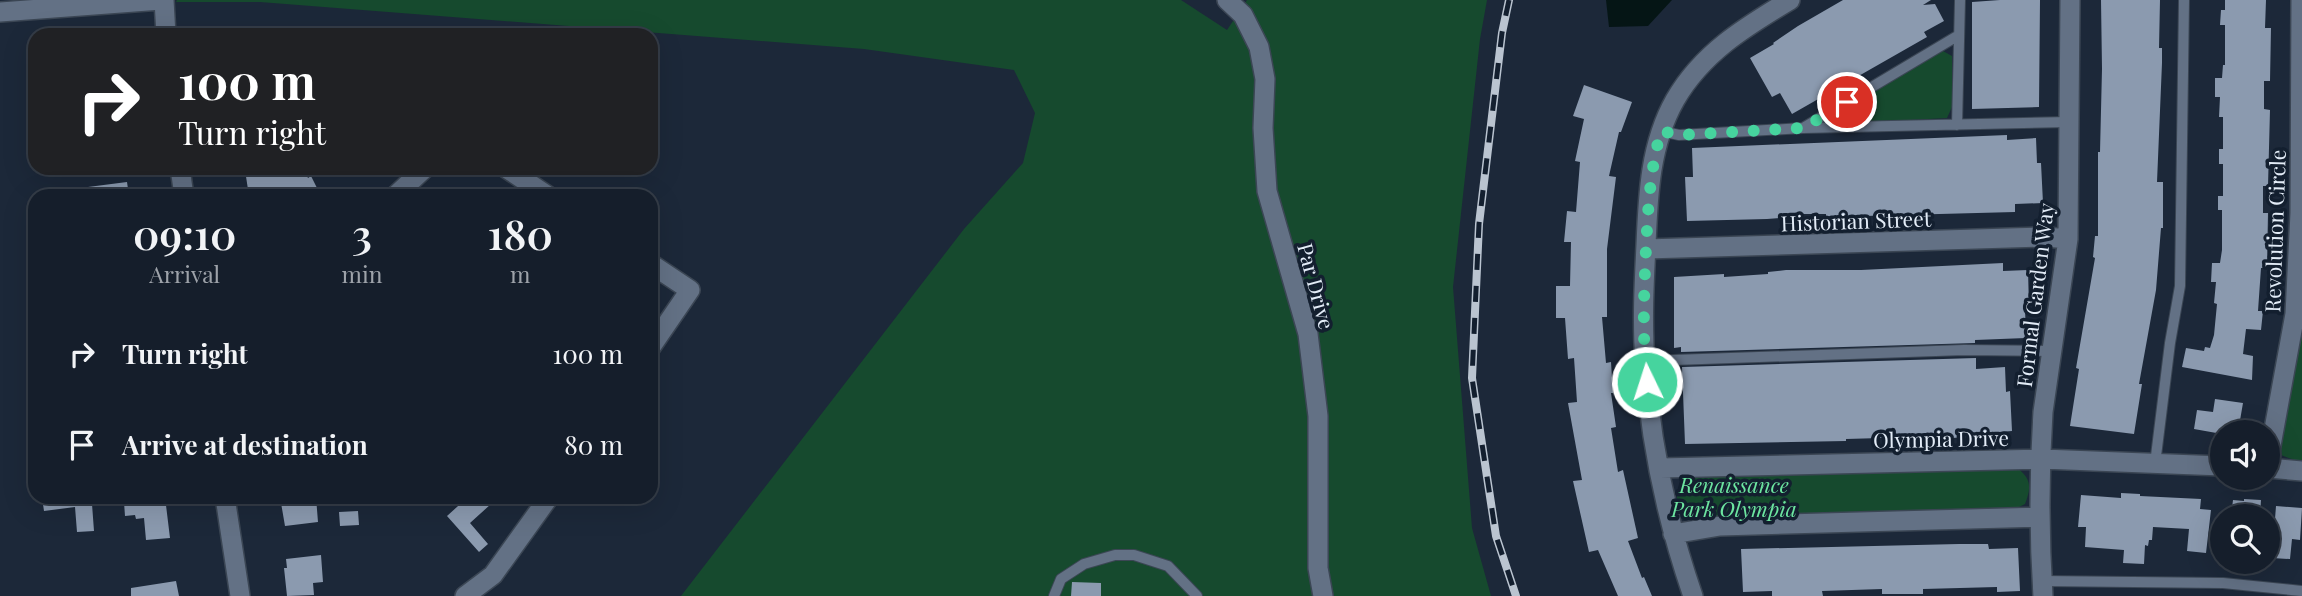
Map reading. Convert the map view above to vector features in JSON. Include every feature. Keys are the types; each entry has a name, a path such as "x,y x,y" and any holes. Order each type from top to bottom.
{"street":[{"path":"0,12 162,0 165,28"},
{"name":"Par Drive","path":"1227,0 1243,15 1259,47 1265,79 1263,128 1267,191 1308,334 1318,416 1318,568 1323,596"},
{"path":"1693,596 1673,534 1649,404 1644,361 1643,318 1652,167 1661,131 1686,83 1722,44 1790,0"},
{"name":"Formal Garden Way","path":"2043,589 2040,517 2043,412 2068,239 2070,0"},
{"name":"Revolution Circle","path":"2276,420 2295,314 2300,213 2301,0"},
{"path":"402,189 418,175"},
{"path":"516,175 538,189"},
{"name":"Historian Street","path":"1646,249 2046,237 2068,239"},
{"path":"658,268 690,289 658,337"},
{"name":"Olympia Drive","path":"1660,468 2042,459 2210,466"},
{"path":"2280,469 2302,471"},
{"path":"226,504 240,596"},
{"path":"465,596 493,575 544,504"},
{"path":"1673,534 1720,526 2040,517"}],"lane":[{"path":"1957,125 1960,0"},
{"path":"2155,464 2180,286 2184,0"},
{"path":"1803,128 1959,35"},
{"path":"1661,131 1679,135 1803,128 2069,122"},
{"path":"1644,361 1964,350 2053,351"},
{"path":"1054,596 1061,579 1084,564 1115,555 1134,555 1168,566 1197,596"},
{"path":"2043,589 2223,583 2302,591"}],"green space":[{"path":"1181,0 1227,30 1247,0 1487,0 1480,39 1453,287 1472,528 1491,596 681,596 964,229 1023,163 1035,113 1014,70 864,49 658,33 658,28 594,28 260,2 176,2"},
{"path":"1943,51 1952,56 1952,107 1947,118 1855,123 1844,116 1846,107"},
{"path":"2302,311 2302,460 2297,461 2281,455 2280,430"},
{"name":"Renaissance Park Olympia","path":"2015,466 2027,479 2029,492 2025,504 2011,511 1694,520 1680,511 1677,499 1680,485 1694,474"}],"shaded area":[{"path":"1606,0 1672,0 1648,26 1609,27"}],"building":[{"path":"1843,0 1931,0 1923,5 1935,4 1944,21 1924,32 1927,37 1792,114 1780,93 1772,97 1750,58"},
{"path":"2040,0 2039,107 1972,109 1972,2"},
{"path":"2101,0 2160,0 2159,48 2162,48 2162,63 2157,182 2163,182 2163,228 2134,434 2070,426 2079,369 2076,368 2095,258 2095,236 2098,236"},
{"path":"2225,0 2266,0 2265,28 2271,28 2270,81 2264,81 2264,109 2270,110 2268,186 2263,186 2263,213 2268,213 2267,268 2261,268 2258,311 2263,311 2261,330 2246,329 2243,354 2253,356 2252,380 2182,367 2186,348 2204,351 2205,347 2210,348 2214,335 2217,304 2214,303 2216,282 2211,282 2212,263 2220,263 2222,210 2218,210 2218,196 2223,196 2223,164 2219,164 2219,149 2223,149 2223,117 2219,117 2220,97 2215,97 2215,78 2222,78 2225,65 2225,25 2220,25"},
{"path":"1584,85 1632,102 1619,132 1609,176 1616,177 1607,249 1607,317 1602,317 1606,363 1611,362 1611,393 1616,427 1611,428 1618,472 1623,470 1638,538 1628,541 1652,596 1618,596 1598,550 1589,552 1573,481 1582,480 1568,403 1577,402 1574,358 1568,359 1565,318 1556,318 1556,286 1570,286 1571,242 1564,242 1567,211 1576,212 1580,162 1575,161 1584,119 1573,116"},
{"path":"2007,135 2007,140 2036,138 2037,163 2041,163 2043,203 2015,204 2015,212 1826,217 1826,214 1793,214 1793,217 1767,219 1687,221 1685,177 1693,177 1692,148"},
{"path":"246,175 306,175 308,178 311,176 318,189 248,189"},
{"path":"127,182 128,189 88,189"},
{"path":"2003,263 2003,271 2028,270 2029,308 2025,308 2026,338 1975,340 1975,343 1681,352 1681,347 1674,348 1674,277 1724,274 1724,277 1786,270 1861,270"},
{"path":"1976,358 1976,369 2005,367 2006,392 2010,391 2012,431 1986,433 1986,436 1934,439 1685,444 1682,367"},
{"path":"2215,399 2243,403 2240,420 2210,420 2210,432 2194,429 2197,410 2213,412"},
{"path":"2121,493 2201,499 2200,509 2210,510 2206,553 2187,551 2189,529 2153,527 2152,540 2149,540 2148,546 2145,545 2144,564 2123,563 2124,550 2085,547 2086,527 2078,527 2081,495 2121,498"},
{"path":"2233,500 2261,500 2261,504 2232,504"},
{"path":"43,504 92,504 94,531 77,532 75,507 44,511"},
{"path":"124,504 166,504 170,538 146,540 144,518 125,516"},
{"path":"281,504 317,504 318,522 285,526"},
{"path":"460,504 491,504 470,523 488,544 479,552 447,516"},
{"path":"2280,506 2302,508 2300,540 2292,539 2290,559 2280,558"},
{"path":"358,511 359,525 340,526 339,512"},
{"path":"1988,544 1989,549 2018,548 2020,591 1997,592 1997,587 1923,589 1923,594 1882,594 1882,589 1822,591 1823,596 1772,596 1772,591 1743,592 1741,549"},
{"path":"321,555 323,582 313,583 314,595 287,596 284,568 287,568 286,559"},
{"path":"176,581 179,596 131,596 131,588"},
{"path":"1072,582 1101,583 1101,596 1071,596"}],"railway":[{"path":"1509,0 1502,33 1479,224 1472,378 1496,536 1516,596"}],"route":[{"path":"1647,382 1643,318 1648,201 1652,167 1661,131 1679,135 1803,128 1847,102"}]}
